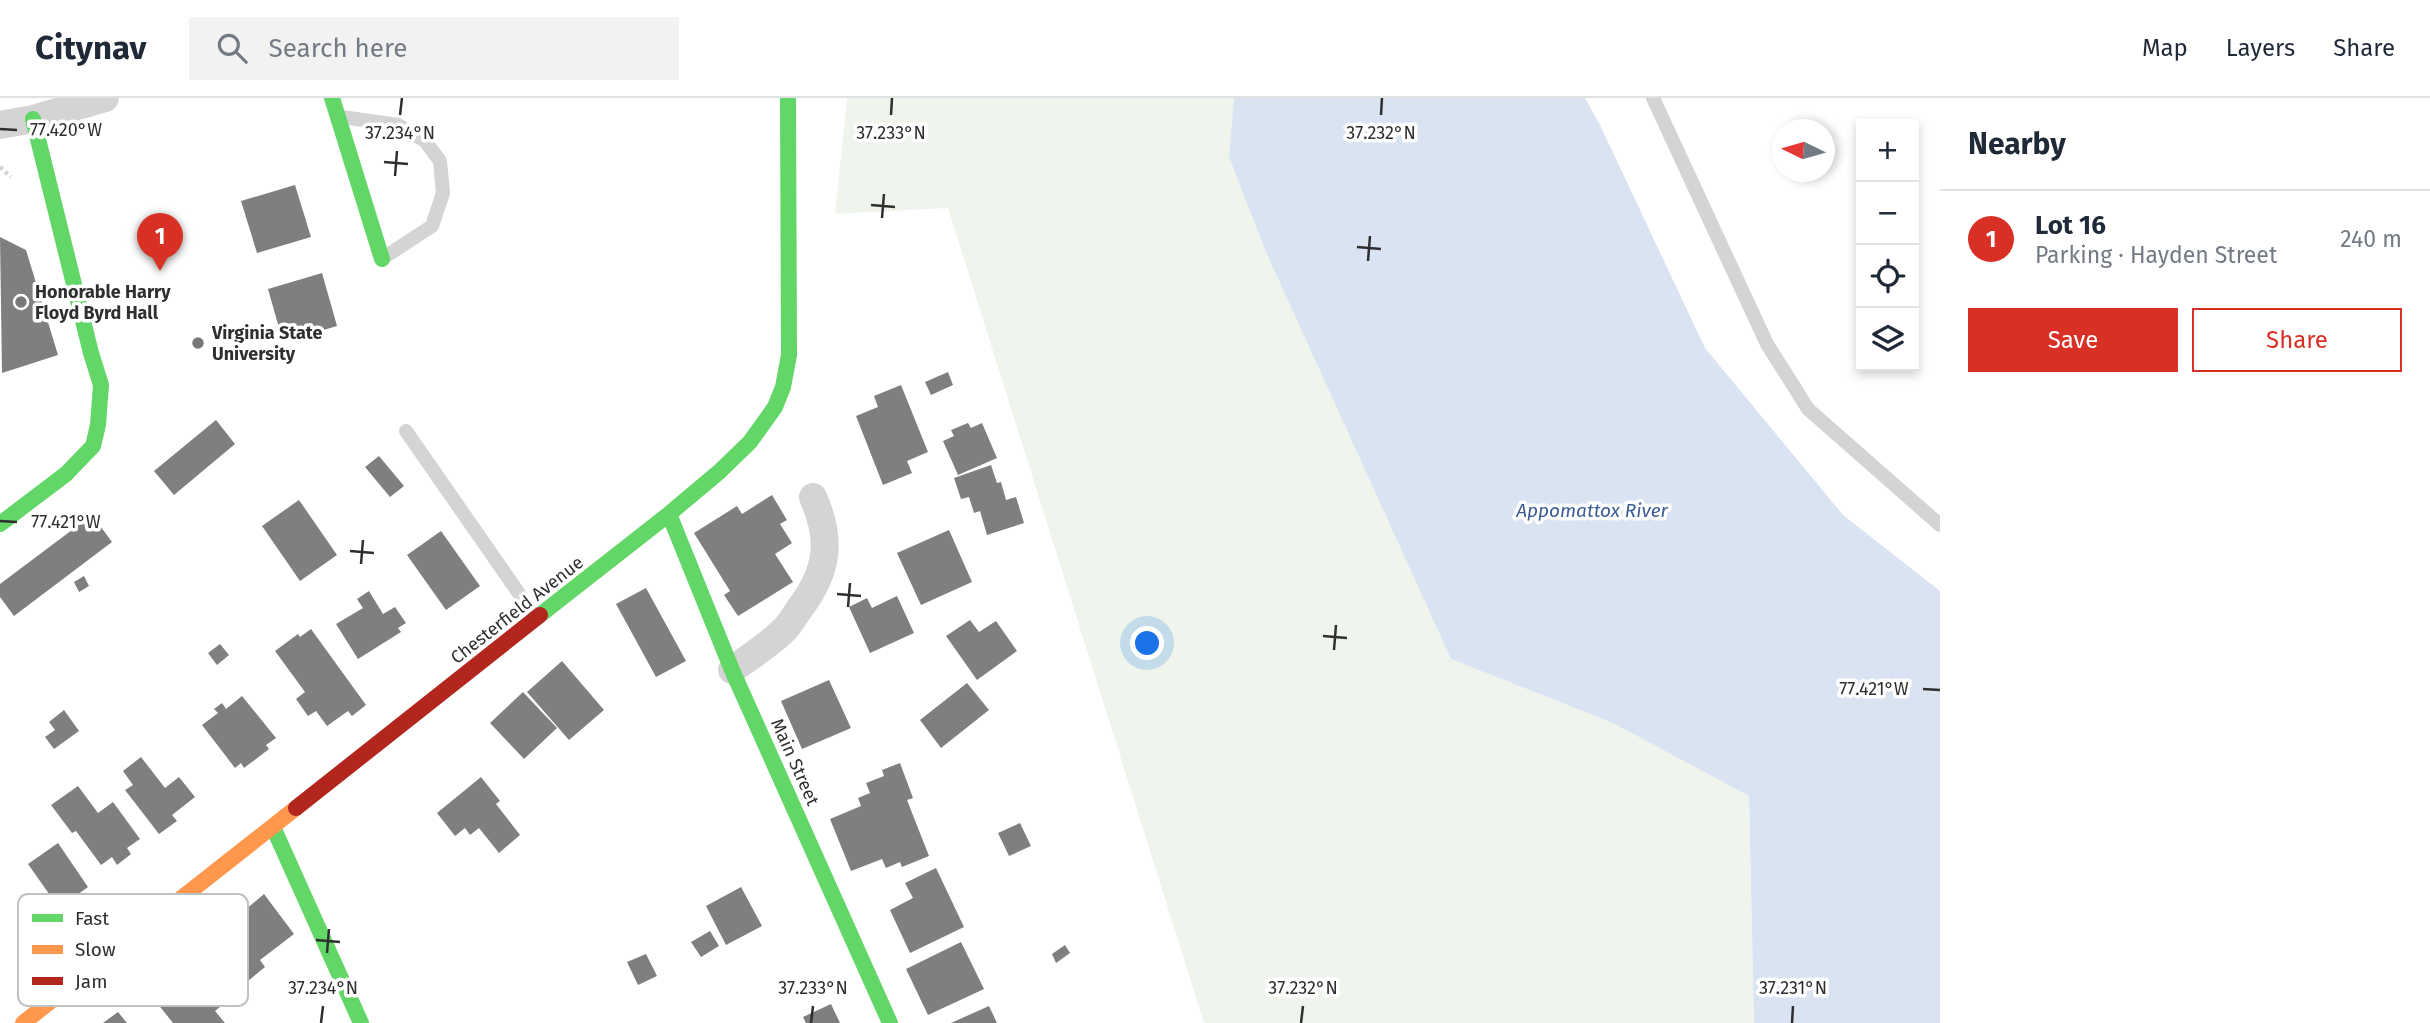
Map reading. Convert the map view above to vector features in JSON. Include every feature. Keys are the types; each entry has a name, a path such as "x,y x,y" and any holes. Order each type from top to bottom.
{"street":[{"path":"0,125 33,119 105,98"},
{"path":"332,98 382,259"},
{"name":"Chesterfield Avenue","path":"193,894 669,514 753,441 769,419 784,387 789,355 788,98"},
{"path":"0,524 66,474 93,446 98,425 101,385 33,119"},
{"path":"732,670 784,630 808,598 823,569 826,542 822,516 813,497"},
{"name":"Main Street","path":"669,514 732,670 890,1023"},
{"path":"274,828 361,1023"},
{"name":"Chesterfield Avenue","path":"23,1023 44,1016"}],"lane":[{"path":"1653,98 1767,344 1808,409 1940,525"},
{"path":"337,116 398,125 425,141 440,161 443,193 432,226 382,259"},
{"path":"406,432 537,619"}],"path":[{"path":"0,167 16,184"}],"shaded area":[{"path":"847,98 1234,98 1229,157 1265,250 1451,659 1613,723 1749,796 1754,1023 1204,1023 948,208 835,214"}],"water":[{"name":"Appomattox River","path":"1234,98 1585,98 1705,348 1843,515 1940,591 1940,1023 1754,1023 1749,796 1613,723 1451,659 1265,250 1229,157"}],"building":[{"path":"295,185 311,237 257,253 241,201"},
{"name":"Honorable Harry Floyd Byrd Hall","path":"0,237 26,250 58,355 2,373"},
{"path":"322,273 337,326 283,342 268,289"},
{"path":"948,372 953,385 931,395 925,382"},
{"path":"901,385 928,452 907,461 912,473 883,485 856,416 878,407 874,396"},
{"path":"216,420 235,444 174,495 154,471"},
{"path":"968,423 971,428 982,423 997,458 958,475 943,441 954,436 951,430"},
{"path":"379,456 404,486 390,497 365,467"},
{"path":"991,465 997,483 1001,482 1006,500 1016,497 1024,523 987,535 980,511 974,513 969,497 961,499 954,478"},
{"path":"772,495 787,520 780,524 792,543 775,554 793,582 738,616 724,595 730,591 694,533 737,506 742,514"},
{"path":"299,500 337,555 300,581 262,526"},
{"path":"92,515 112,542 14,616 0,597 0,584"},
{"path":"949,530 972,582 921,605 897,553"},
{"path":"441,531 480,586 446,610 407,555"},
{"path":"84,576 89,586 79,592 74,582"},
{"path":"646,588 686,661 656,677 616,604"},
{"path":"369,591 383,614 395,607 406,623 398,628 401,632 358,659 336,624 363,608 357,599"},
{"path":"897,596 914,633 870,653 849,607 867,598 872,608"},
{"path":"970,620 979,632 996,621 1017,651 977,680 946,636"},
{"path":"311,629 366,705 352,716 348,711 327,726 316,711 308,716 296,699 305,692 275,651 298,634 300,637"},
{"path":"220,644 229,655 217,665 208,653"},
{"path":"562,661 604,710 569,740 527,692"},
{"path":"829,680 851,728 802,749 781,701"},
{"path":"967,683 989,710 941,748 920,720"},
{"path":"523,692 557,728 524,759 490,723"},
{"path":"242,696 276,738 266,745 269,749 244,768 241,763 235,768 202,725 218,713 214,709 222,703 226,709"},
{"path":"64,710 79,731 54,749 45,737 55,730 49,722"},
{"path":"141,757 165,788 179,777 195,797 172,815 177,821 159,834 125,790 133,785 123,771"},
{"path":"900,763 913,798 907,800 929,856 902,867 900,862 886,868 882,859 851,871 830,819 861,806 858,798 870,793 866,783 884,776 882,770"},
{"path":"481,777 500,801 496,804 520,835 499,853 479,828 470,835 465,828 455,836 437,813"},
{"path":"78,786 98,813 113,802 140,839 127,848 131,854 117,865 112,857 101,865 76,831 72,833 51,805"},
{"path":"1020,823 1031,846 1009,856 998,833"},
{"path":"58,843 88,887 78,894 49,894 28,864"},
{"path":"936,868 964,927 910,953 890,910 913,898 905,883"},
{"path":"741,887 762,926 726,945 706,906"},
{"path":"264,894 294,934 260,960 265,967 248,981 248,907"},
{"path":"710,931 719,946 701,957 691,942"},
{"path":"961,942 984,989 928,1015 906,969"},
{"path":"1065,945 1070,953 1056,963 1052,954"},
{"path":"646,954 657,976 638,985 627,962"},
{"path":"831,1004 840,1023 806,1023 803,1017"},
{"path":"159,1006 221,1006 215,1011 225,1023 173,1023"},
{"path":"989,1006 997,1023 951,1023"},
{"path":"118,1012 127,1023 103,1023"}],"traffic: fast":[{"path":"332,98 382,259"},
{"path":"540,615 719,472 750,442 775,407 783,387 789,355 788,98"},
{"path":"0,524 66,474 93,446 98,425 101,385 33,119"},
{"path":"669,514 732,670 890,1023"},
{"path":"273,827 361,1023"}],"traffic: slow":[{"path":"187,894 296,808"},
{"path":"23,1023 45,1006"}],"traffic: jam":[{"path":"296,808 540,615"}],"place":[{"name":"Lot 16","path":"160,271"},
{"name":"Honorable Harry Floyd Byrd Hall","path":"21,302"},
{"name":"Virginia State University","path":"198,343"}]}
